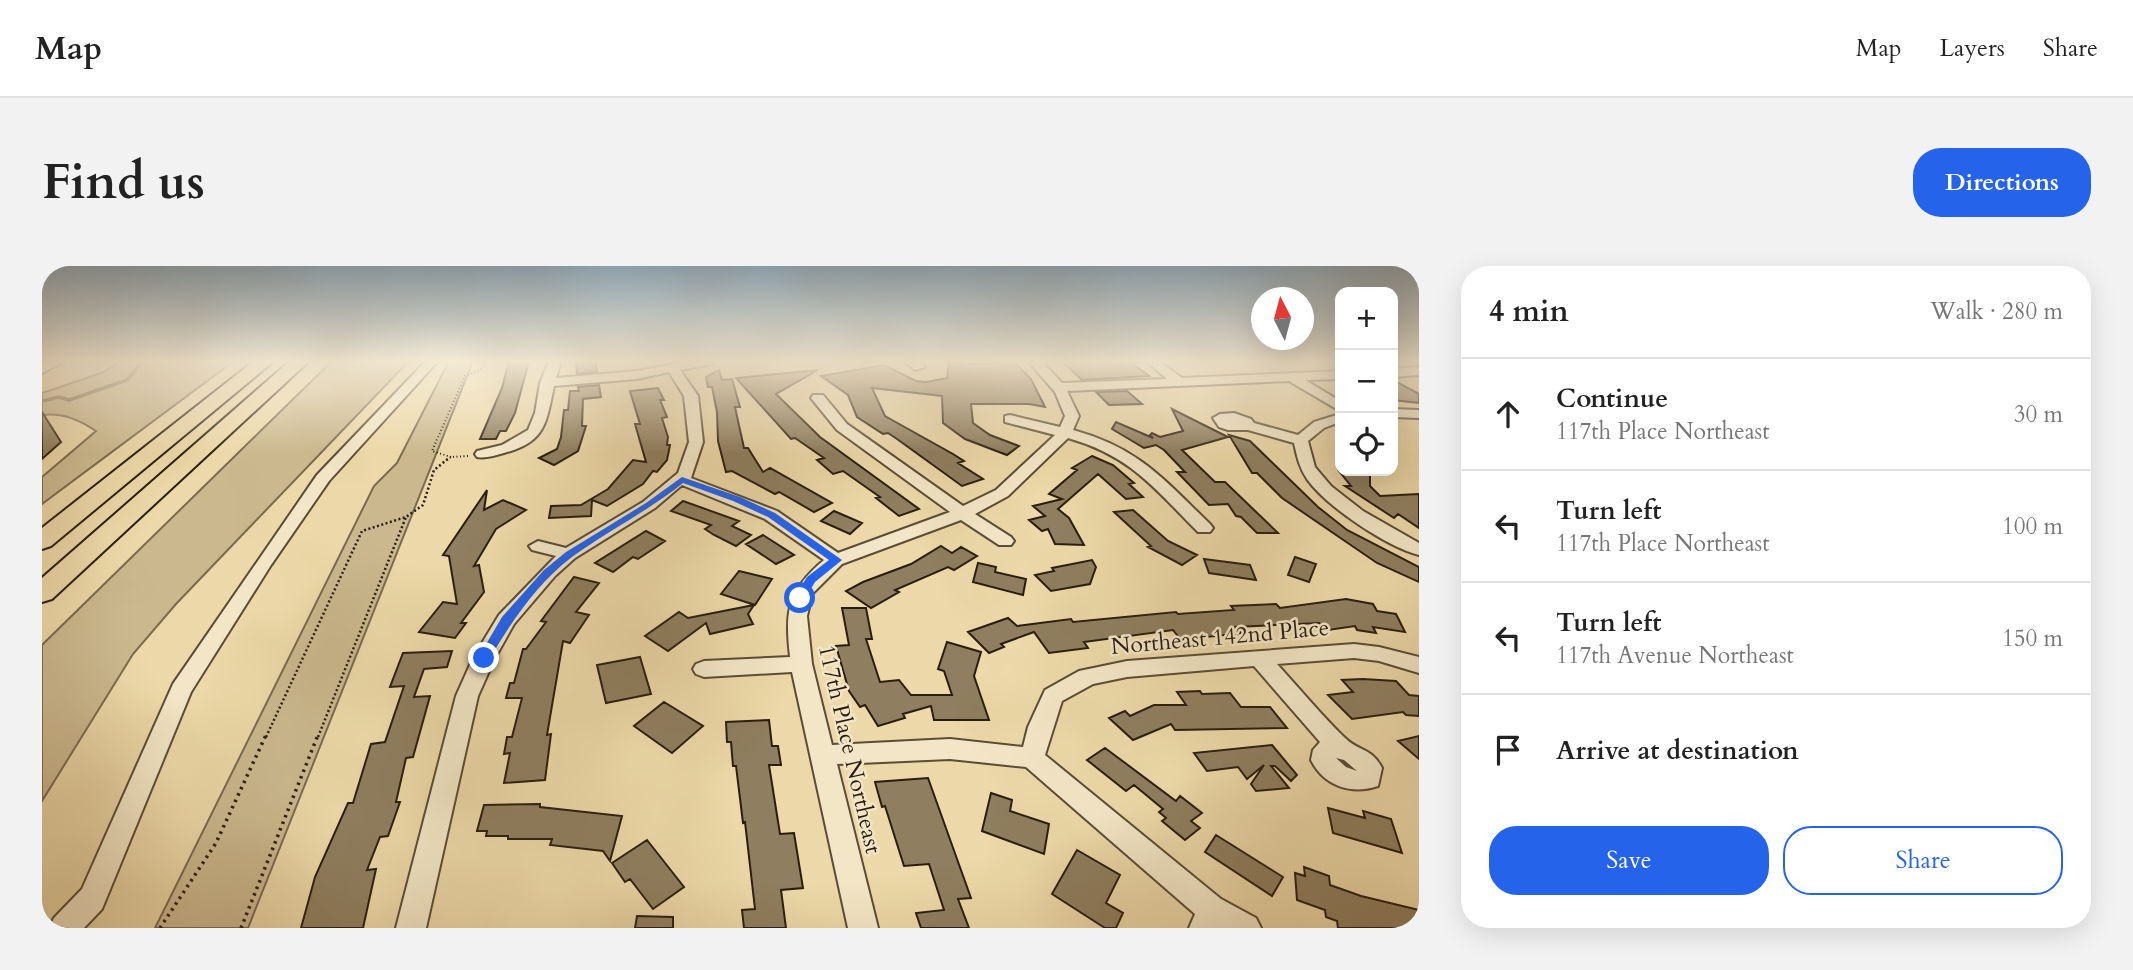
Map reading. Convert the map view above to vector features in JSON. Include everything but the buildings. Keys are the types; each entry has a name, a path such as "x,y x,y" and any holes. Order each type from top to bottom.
{"highway":[{"path":"42,522 209,392"},
{"path":"42,541 227,392"},
{"path":"42,573 199,437 256,392"},
{"path":"42,593 261,392"}],"street":[{"path":"64,928 92,899 188,678 323,478 403,392"},
{"path":"482,454 532,438 540,427 545,392"},
{"path":"411,928 467,696 484,658 506,620 548,572 569,554 649,505 682,480 696,442 688,392"},
{"path":"1063,392 1072,416 1064,434"},
{"path":"1315,392 1335,404"},
{"path":"818,398 842,427 1005,541"},
{"path":"1398,413 1419,414"},
{"path":"1010,419 1098,444 1138,464 1204,528"},
{"path":"1301,440 1319,425 1335,420"},
{"path":"1248,426 1301,440"},
{"name":"117th Place Northeast","path":"863,928 801,664 796,622 800,598 810,580 836,560 963,513 1002,493 1064,434"},
{"path":"1301,440 1307,468 1315,480 1368,521 1419,550"},
{"path":"682,480 771,515 836,560"},
{"path":"538,546 569,554"},
{"name":"Northeast 142nd Place","path":"1032,758 1040,727 1054,696 1087,677 1127,669 1354,652 1379,654 1419,665"},
{"path":"1261,660 1339,748"},
{"path":"704,670 801,664"},
{"path":"823,755 950,749 1032,758 1208,918 1246,928"}],"path":[{"path":"458,392 432,451 451,457 482,454"},
{"path":"160,928 216,843 362,531 406,517 423,505 434,470 451,457"},
{"path":"241,928 406,517"}],"shaded area":[{"path":"193,392 42,504 42,477 96,431 70,418 42,415 42,393"},
{"path":"300,392 379,392 176,604 133,654 42,801 42,645"},
{"path":"433,392 461,392 248,928 155,928 374,486 397,463"}],"waterway":[{"path":"42,401 59,397 69,400 93,392"}],"route":[{"path":"484,658 506,620 548,572 569,554 649,505 682,480 771,515 836,560 810,580 800,598"}]}
